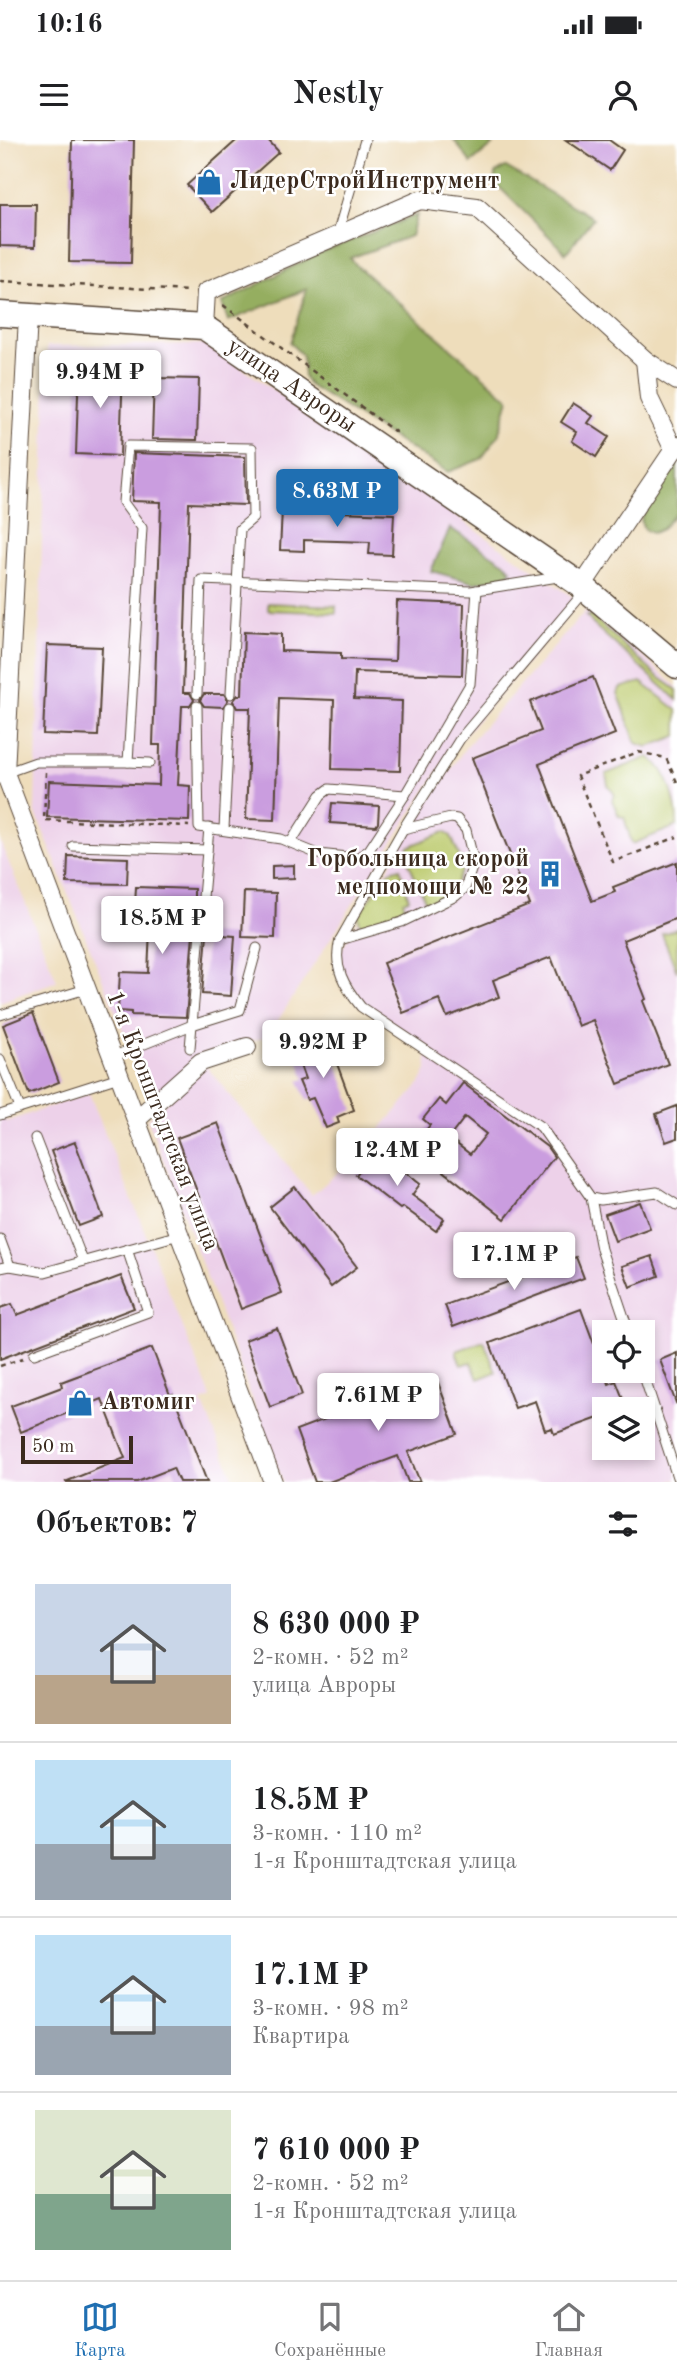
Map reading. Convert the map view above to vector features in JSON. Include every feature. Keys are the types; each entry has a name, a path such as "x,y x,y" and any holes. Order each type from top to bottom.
{"street":[{"path":"204,327 206,292 420,200 477,207 645,360 677,381"},
{"name":"улица Авроры","path":"0,314 204,327 578,584 677,666"},
{"name":"1-я Кронштадтская улица","path":"27,316 6,798 86,989 273,1482"},
{"path":"578,584 676,448 649,398 645,360"},
{"path":"136,1120 201,1062 247,1047"}],"lane":[{"path":"337,235 365,140"},
{"path":"128,762 142,528 123,502 128,446 252,447 253,518 240,529 231,694"},
{"path":"197,694 201,580 477,590 578,584"},
{"path":"578,584 460,739 403,829 340,940 336,953 338,969 346,989 361,1007 541,1127 591,1198 601,1249 625,1320"},
{"path":"204,827 291,842 318,853 358,858 369,850 405,795 470,684 477,590"},
{"path":"190,1048 207,850 197,706"},
{"path":"224,829 230,707"},
{"path":"5,773 36,762 150,763"},
{"path":"291,842 321,795 330,789 405,795"},
{"path":"340,940 402,922 456,896 464,888 474,862 466,831 457,819 403,829"},
{"path":"73,846 207,850"},
{"path":"112,1057 240,1010 257,948"},
{"path":"0,1015 86,989"},
{"path":"0,1059 20,1108"},
{"path":"0,1115 119,1077"},
{"path":"35,1138 83,1261"},
{"path":"591,1198 601,1200 657,1192 677,1205"},
{"path":"0,1239 5,1267 45,1272 179,1235"},
{"path":"34,1354 148,1312 127,1249"},
{"path":"646,1383 677,1477"}],"path":[{"path":"677,782 666,758 638,752 578,776 612,862 677,837"},
{"path":"46,762 44,820 204,827"},
{"path":"0,1366 34,1354"}],"shaded area":[{"path":"207,344 580,602 453,748 268,1036 203,1056 152,1103 35,811 47,346"},
{"path":"588,608 677,687 677,1479 670,1482 283,1482 148,1119 206,1066 312,1195 356,1157 419,1085 427,1070 426,1046 365,1005 343,971 340,952 415,822 466,747"},
{"path":"0,841 57,981 0,1002"},
{"path":"89,1093 211,1397 202,1402 235,1482 0,1482 0,1107 6,1122"}],"green space":[{"path":"454,140 486,140 493,145 471,163"},
{"path":"506,167 593,218 566,253 494,182 496,173"},
{"path":"417,215 411,236 350,258 509,399 498,436 481,459 448,472 309,385 304,377 302,355 290,343 307,289 228,321 222,303 319,253"},
{"path":"677,464 677,512 662,529 653,533 645,530 641,522 642,516"},
{"path":"450,528 506,564 511,570 509,576 475,583 431,571"},
{"path":"268,603 336,606 336,613 268,610"},
{"path":"591,615 656,675 677,690 677,700 593,624 587,616"},
{"path":"641,682 677,710 677,736 648,747 636,743 618,693 620,688"},
{"path":"649,757 662,770 671,788 677,826 632,844 624,817 619,816 612,800 615,795 608,785 606,774"},
{"path":"444,832 451,836 464,867 451,893 426,903 405,854 408,847"},
{"path":"400,868 409,899 403,901 406,911 365,928 360,924 358,916 390,871"},
{"path":"677,929 677,972 662,934"},
{"path":"484,1341 496,1372 478,1379 471,1362 461,1365 456,1351"}],"building":[{"path":"72,140 134,140 131,263 69,262"},
{"path":"237,140 268,140 279,152 212,212 187,185"},
{"path":"566,140 609,140 623,150 610,170"},
{"path":"0,204 36,204 35,247 0,246"},
{"path":"79,365 123,366 120,456 76,454"},
{"path":"154,378 199,379 197,440 152,439"},
{"path":"573,403 593,416 588,423 609,437 596,457 572,441 577,432 561,422"},
{"path":"134,453 245,457 246,505 189,503 183,693 190,693 194,700 190,706 182,706 178,785 190,786 189,821 47,817 49,781 159,785 160,745 153,745 161,502 132,501"},
{"path":"282,510 394,514 392,555 369,554 370,542 304,540 304,551 280,550"},
{"path":"397,601 464,604 462,675 355,672 354,699 402,701 400,771 332,769 334,700 279,698 275,820 246,819 250,708 237,708 233,701 238,695 242,695 244,632 281,634 281,651 341,653 341,659 395,661"},
{"path":"47,645 102,647 98,736 43,734"},
{"name":"Горбольница скорой медпомощи № 22","path":"593,677 615,734 539,764 592,901 615,892 613,887 677,862 677,918 623,940 668,1064 618,1084 593,1020 578,1026 551,957 493,980 499,997 447,1017 439,999 403,1013 383,963 530,905 472,758 541,731 530,702"},
{"path":"204,694 224,694 228,700 223,707 204,706 200,700"},
{"path":"332,803 379,806 378,823 376,826 330,823"},
{"path":"68,856 128,858 127,884 67,883"},
{"path":"294,865 294,878 272,879 272,866"},
{"path":"136,887 194,889 186,1017 131,1015 131,1012 118,1011 120,972 148,973 151,907 135,906"},
{"path":"244,892 276,893 275,938 242,937"},
{"path":"207,934 235,936 231,996 202,994"},
{"path":"33,1013 59,1082 29,1094 3,1025"},
{"path":"326,1034 354,1110 337,1117 339,1123 326,1128 313,1098 307,1100 299,1081 305,1079 293,1046"},
{"path":"463,1083 547,1147 554,1157 505,1219 413,1147 430,1125 423,1119 439,1099 446,1105","holes":["465,1117 486,1134 470,1154 449,1138"]},
{"path":"677,1106 677,1138 666,1142 656,1114"},
{"path":"218,1123 282,1293 241,1309 177,1138"},
{"path":"75,1142 103,1217 79,1226 51,1151"},
{"path":"376,1149 420,1184 412,1195 444,1219 436,1231 403,1207 400,1209 356,1175"},
{"path":"295,1187 357,1267 331,1287 270,1207"},
{"path":"640,1202 650,1228 615,1241 605,1214"},
{"path":"652,1256 659,1276 630,1287 622,1266"},
{"path":"576,1257 584,1278 453,1327 445,1305"},
{"path":"121,1276 134,1308 0,1359 0,1308 12,1304 17,1315"},
{"path":"581,1309 592,1338 592,1383 617,1383 622,1397 592,1397 592,1420 554,1434 552,1428 545,1430 535,1401 515,1408 490,1343"},
{"path":"277,1328 302,1395 270,1407 245,1340"},
{"path":"152,1348 207,1482 179,1482 173,1468 137,1482 65,1482 125,1458 102,1399 21,1432 11,1406 62,1387 61,1382"},
{"path":"677,1353 677,1402 676,1403 660,1360"},
{"path":"436,1377 457,1434 408,1452 420,1482 408,1482 398,1456 329,1482 315,1482 296,1430"}],"place":[{"name":"ЛидерСтройИнструмент","path":"209,182"},
{"name":"Горбольница скорой медпомощи № 22","path":"550,874"},
{"name":"Автомиг","path":"80,1403"}]}
